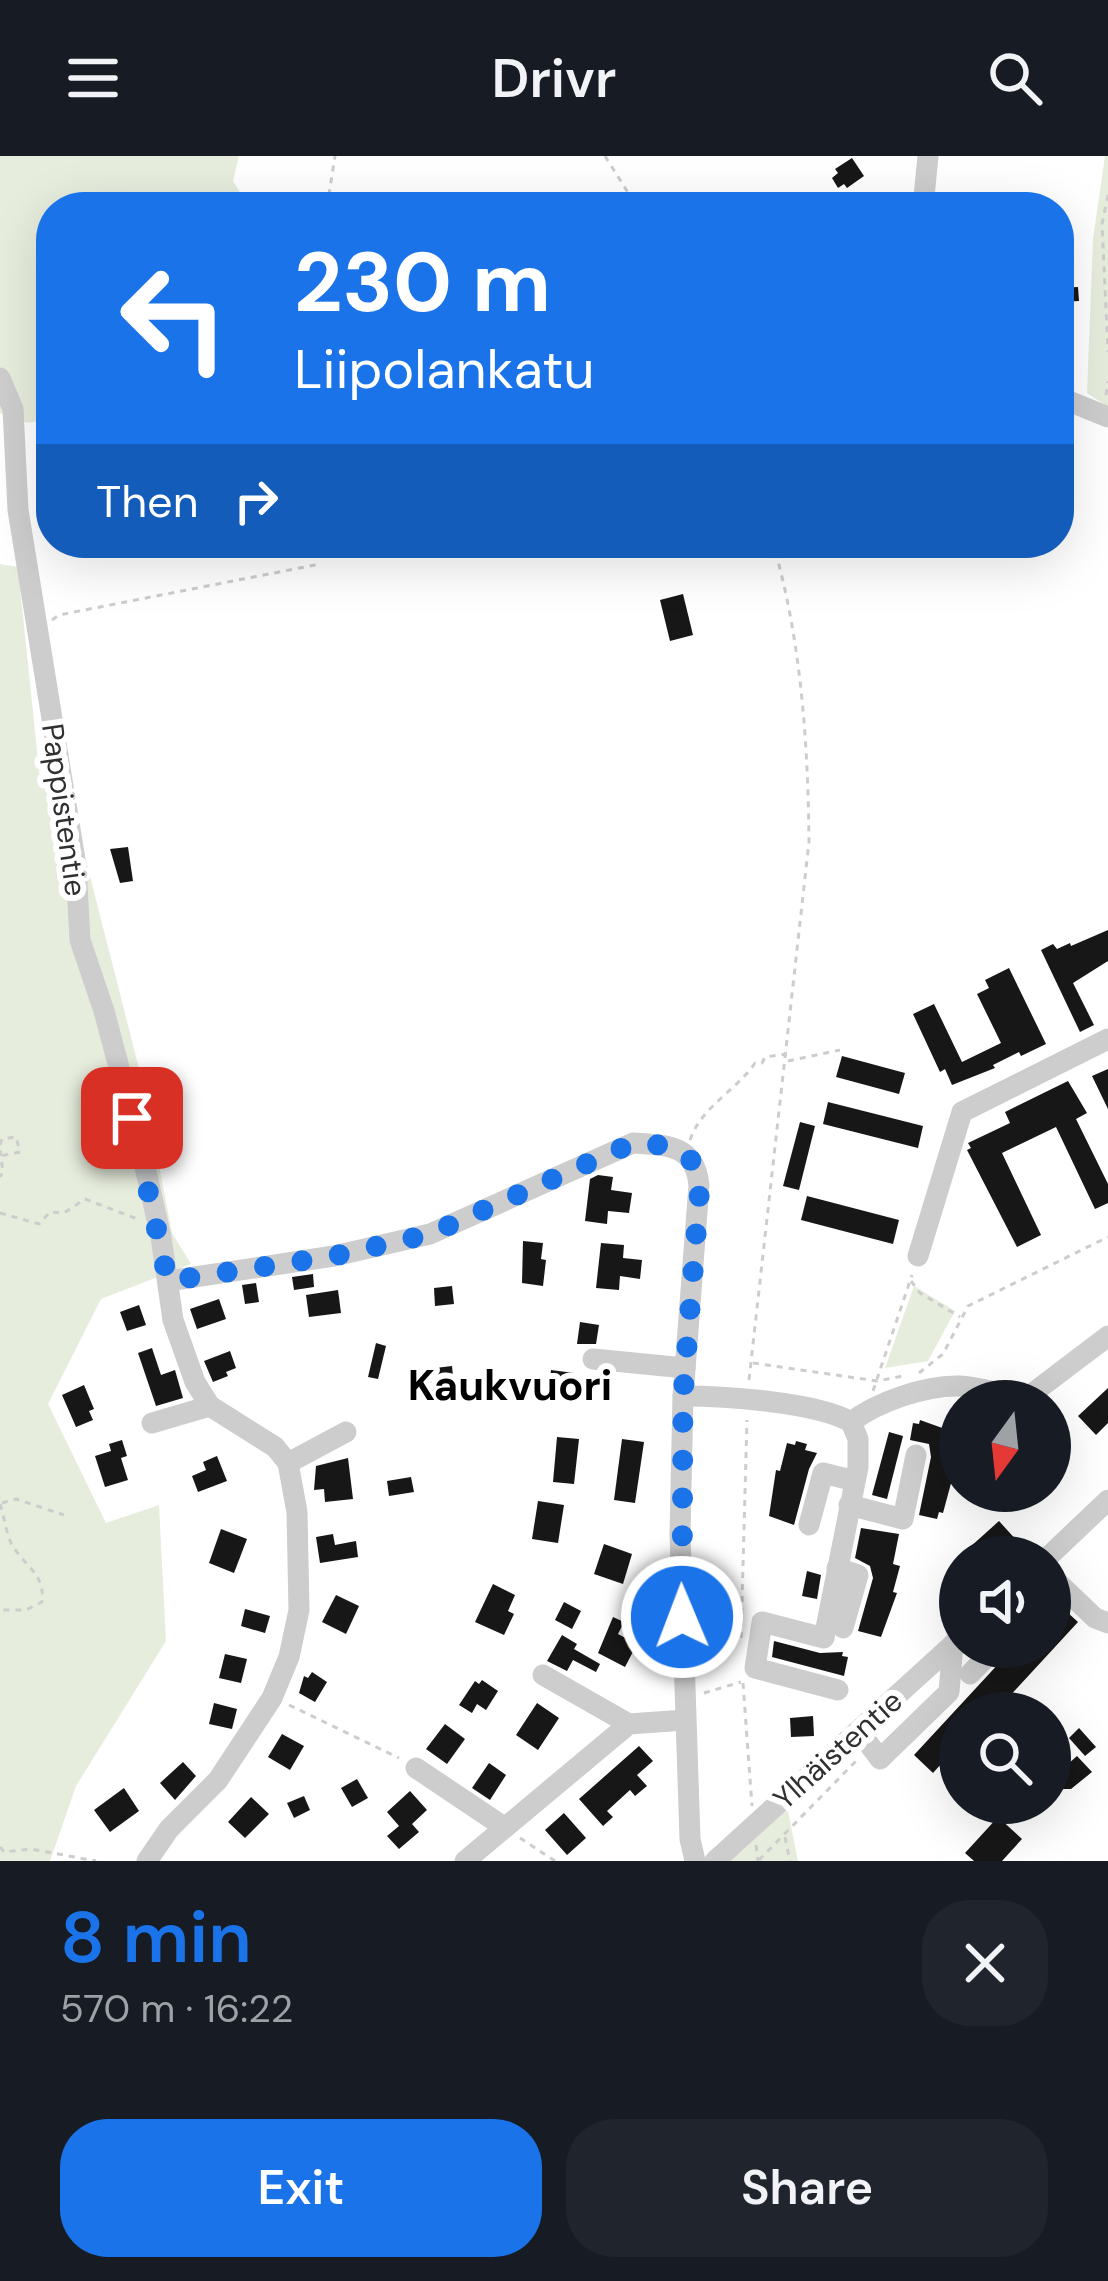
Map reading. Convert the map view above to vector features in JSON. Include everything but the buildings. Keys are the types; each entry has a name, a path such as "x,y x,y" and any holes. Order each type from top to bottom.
{"street":[{"path":"924,192 928,156"},
{"name":"Pappistentie","path":"0,378 13,409 18,510 76,866 80,940 104,1011 160,1231 173,1320 195,1382 210,1406"},
{"path":"1074,403 1108,417"},
{"path":"918,1256 962,1112 1108,1039"},
{"path":"168,1281 334,1256 430,1234 633,1143 658,1144 686,1153 697,1166 700,1186 683,1396 680,1534 684,1709 695,1861"},
{"path":"1050,1380 1108,1336"},
{"path":"593,1359 685,1368"},
{"path":"683,1396 747,1399 858,1417 939,1390"},
{"path":"147,1861 169,1829 218,1780 272,1698 289,1657 299,1610 297,1512 289,1463 275,1447 210,1406 152,1424"},
{"path":"838,1690 754,1668 762,1622 824,1638 855,1481 858,1417"},
{"path":"289,1463 346,1432"},
{"path":"849,1505 903,1519 916,1455"},
{"path":"809,1525 823,1473 855,1481"},
{"path":"1070,1536 1108,1500"},
{"path":"837,1568 858,1575 844,1628"},
{"path":"1071,1595 1095,1618 1108,1623"},
{"name":"Ylhäistentie","path":"715,1861 939,1658"},
{"path":"859,1731 880,1759 949,1692 953,1668"},
{"path":"970,1674 976,1668"},
{"path":"543,1675 629,1724"},
{"path":"465,1861 629,1724 684,1709"},
{"path":"416,1768 504,1827"}],"path":[{"path":"329,192 335,156"},
{"path":"605,156 628,192"},
{"path":"1108,195 1102,224 1108,352"},
{"path":"741,1636 747,1399 809,842 808,761 788,596 777,558"},
{"path":"37,634 59,615 320,564"},
{"path":"786,1062 840,1050"},
{"path":"686,1153 696,1124 755,1064 765,1057 788,1054"},
{"path":"0,1178 1,1151"},
{"path":"0,1214 39,1224 50,1212 64,1214 86,1199 160,1231"},
{"path":"751,1363 877,1381 916,1373 935,1364 968,1306 1108,1237"},
{"path":"858,1417 877,1381 918,1256"},
{"path":"910,1280 920,1293 961,1317"},
{"path":"0,1610 26,1610 43,1602 44,1589 11,1543 0,1504 16,1499 64,1515"},
{"path":"684,1709 742,1681 758,1861"},
{"path":"272,1698 365,1739 416,1768"},
{"path":"504,1827 555,1861"},
{"path":"784,1835 790,1861"},
{"path":"0,1847 4,1852 31,1849 96,1861"}],"green space":[{"path":"0,156 239,156 233,181 240,192 36,192 36,421 0,413"},
{"path":"1105,156 1108,407 1087,393 1093,239"},
{"path":"0,564 18,567 40,780 78,829 144,1088 172,1233 191,1264 101,1299 48,1404 106,1523 159,1505 166,1641 76,1786 50,1861 0,1861"},
{"path":"914,1286 955,1311 928,1361 885,1368"},
{"path":"787,1806 798,1861 726,1861"}],"district":[{"name":"Kaukvuori","path":"510,1385"}],"route":[{"path":"132,1118 168,1281 334,1256 430,1234 633,1143 658,1144 686,1153 697,1166 700,1186 683,1396 682,1617"}]}
